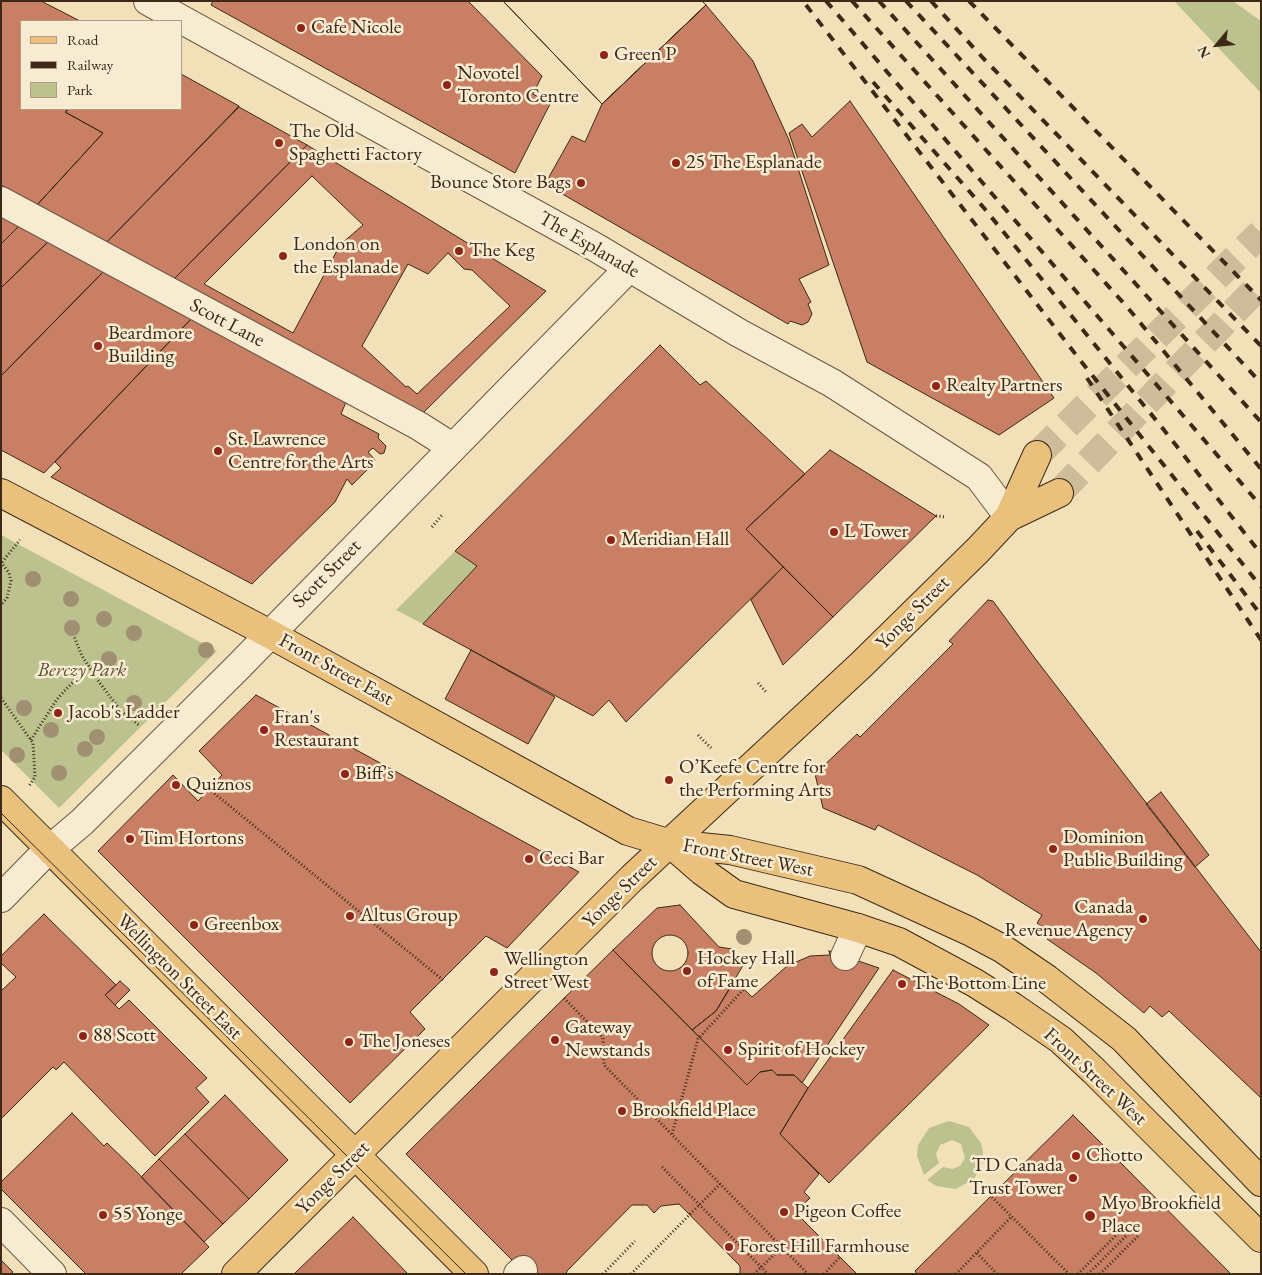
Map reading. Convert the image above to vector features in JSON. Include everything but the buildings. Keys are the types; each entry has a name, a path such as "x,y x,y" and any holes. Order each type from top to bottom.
{"main road":[{"name":"Yonge Street","path":"1009,517 1037,455"},
{"name":"Front Street East","path":"1,493 268,633 628,831 671,844"},
{"name":"Yonge Street","path":"236,1274 632,878 671,844 862,664 1009,517 1059,494"},
{"name":"Wellington Street East","path":"1,800 356,1155"},
{"name":"Front Street West","path":"671,844 730,850 858,880 969,931 1003,949 1047,979 1124,1039 1261,1182"},
{"name":"Front Street West","path":"671,844 702,871 734,894 858,928 899,942 975,983 1060,1040 1094,1071 1261,1238"},
{"path":"858,928 873,887"},
{"path":"1094,1071 1124,1039"},
{"path":"356,1155 474,1274"}],"street":[{"name":"The Esplanade","path":"148,1 595,247 739,332 832,383 979,477 1009,517"},
{"name":"Scott Lane","path":"1,201 418,426 452,447"},
{"name":"Scott Street","path":"1,898 51,849 82,822 630,268"},
{"path":"845,956 858,928"},
{"path":"1,1222 52,1274"}],"path":[{"path":"432,526 442,515"},
{"path":"936,516 946,517"},
{"path":"1,605 7,598 11,581 9,573 2,562 20,540"},
{"path":"72,631 88,666 121,711 146,731"},
{"path":"31,740 57,700 88,666"},
{"path":"758,683 767,693"},
{"path":"1,698 33,743 35,777 30,786"},
{"path":"698,735 711,748"},
{"path":"210,789 442,980"},
{"path":"672,1134 698,1038 744,989"},
{"path":"564,998 603,1038 604,1065 808,1274"},
{"path":"662,1167 768,1274"},
{"path":"631,1274 720,1184"},
{"path":"992,1197 1069,1274"},
{"path":"956,1274 1012,1216"},
{"path":"1078,1274 1127,1224"},
{"path":"1088,1274 1133,1230"},
{"path":"1100,1274 1139,1235"},
{"path":"602,1274 636,1240"},
{"path":"754,1274 782,1247"},
{"path":"976,1253 997,1274"},
{"path":"824,1274 840,1258"}],"green space":[{"path":"1174,1 1233,1 1261,21 1261,93"},
{"name":"Berczy Park","path":"1,535 217,651 59,808 1,750"},
{"path":"455,551 477,566 423,624 396,610"},
{"path":"949,1121 969,1127 981,1143 983,1152 983,1162 974,1179 956,1189 936,1186 927,1180 943,1167 952,1169 960,1166 965,1158 961,1144 952,1140 940,1145 936,1154 939,1163 924,1175 917,1156 918,1145 929,1128"}],"tunnel":[{"path":"1037,455 1261,233"},
{"path":"1059,493 1261,284"}],"tram line":[{"path":"1,813 466,1274"}],"railway":[{"path":"826,1 1261,506"},
{"path":"852,1 1128,308 1261,469"},
{"path":"879,1 1261,422"},
{"path":"906,1 1261,383"},
{"path":"931,1 983,58 1261,346"},
{"path":"969,1 1261,300"},
{"path":"806,5 1080,360 1261,587"},
{"path":"873,82 984,208 1164,430 1261,554"},
{"path":"1087,378 1261,640"},
{"path":"1197,531 1261,615"}],"place":[{"name":"Cafe Nicole","path":"301,28"},
{"name":"Green P","path":"604,55"},
{"name":"Novotel Toronto Centre","path":"447,85"},
{"name":"The Old Spaghetti Factory","path":"279,143"},
{"name":"25 The Esplanade","path":"676,163"},
{"name":"Bounce Store Bags","path":"581,183"},
{"name":"The Keg","path":"459,251"},
{"name":"London on the Esplanade","path":"283,256"},
{"name":"Beardmore Building","path":"98,346"},
{"name":"Realty Partners","path":"936,386"},
{"name":"St. Lawrence Centre for the Arts","path":"218,451"},
{"name":"L Tower","path":"834,532"},
{"name":"Meridian Hall","path":"611,540"},
{"name":"Jacob's Ladder","path":"58,713"},
{"name":"Fran's Restaurant","path":"264,730"},
{"name":"Biff's","path":"345,774"},
{"name":"O’Keefe Centre for the Performing Arts","path":"669,780"},
{"name":"Quiznos","path":"176,785"},
{"name":"Tim Hortons","path":"130,839"},
{"name":"Dominion Public Building","path":"1053,849"},
{"name":"Ceci Bar","path":"529,859"},
{"name":"Altus Group","path":"350,916"},
{"name":"Canada Revenue Agency","path":"1143,919"},
{"name":"Greenbox","path":"194,925"},
{"name":"Hockey Hall of Fame","path":"687,971"},
{"name":"Wellington Street West","path":"494,972"},
{"name":"The Bottom Line","path":"902,984"},
{"name":"88 Scott","path":"83,1036"},
{"name":"Gateway Newstands","path":"555,1040"},
{"name":"The Joneses","path":"349,1042"},
{"name":"Spirit of Hockey","path":"728,1050"},
{"name":"Brookfield Place","path":"622,1111"},
{"name":"Chotto","path":"1076,1156"},
{"name":"TD Canada Trust Tower","path":"1073,1178"},
{"name":"Pigeon Coffee","path":"784,1212"},
{"name":"55 Yonge","path":"103,1215"},
{"name":"Myo Brookfield Place","path":"1090,1216"},
{"name":"Forest Hill Farmhouse","path":"729,1247"}]}
